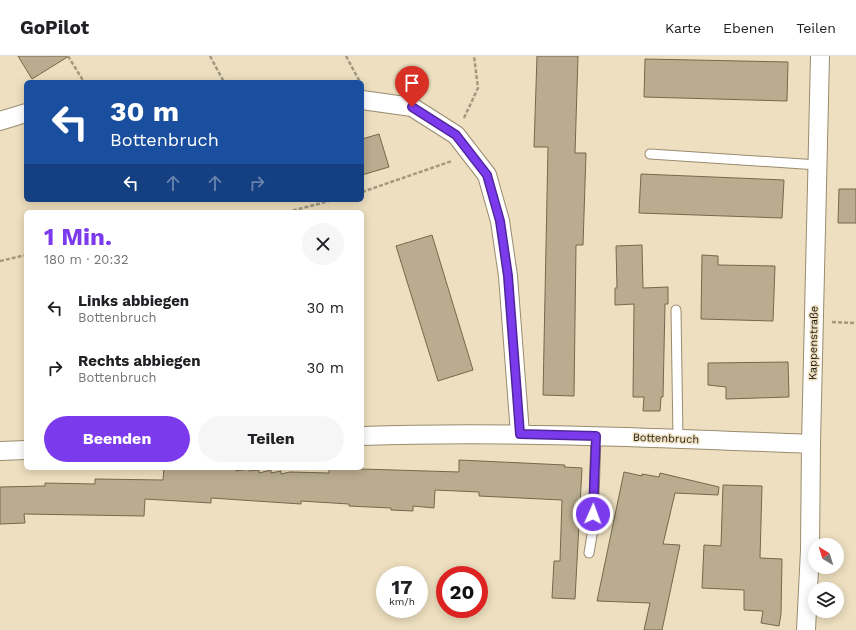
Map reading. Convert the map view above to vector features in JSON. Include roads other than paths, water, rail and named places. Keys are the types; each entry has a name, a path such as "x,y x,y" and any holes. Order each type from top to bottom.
{"street":[{"name":"Kappenstraße","path":"806,630 810,550 820,56"},
{"path":"364,100 412,107 456,135 487,175 500,221 508,276 520,434"},
{"path":"0,121 24,115"},
{"name":"Bottenbruch","path":"364,436 442,433 520,434 811,444"},
{"path":"0,451 24,450"}],"lane":[{"path":"650,154 818,165"},
{"path":"676,310 678,439"},
{"path":"589,553 593,529 596,436"}]}
